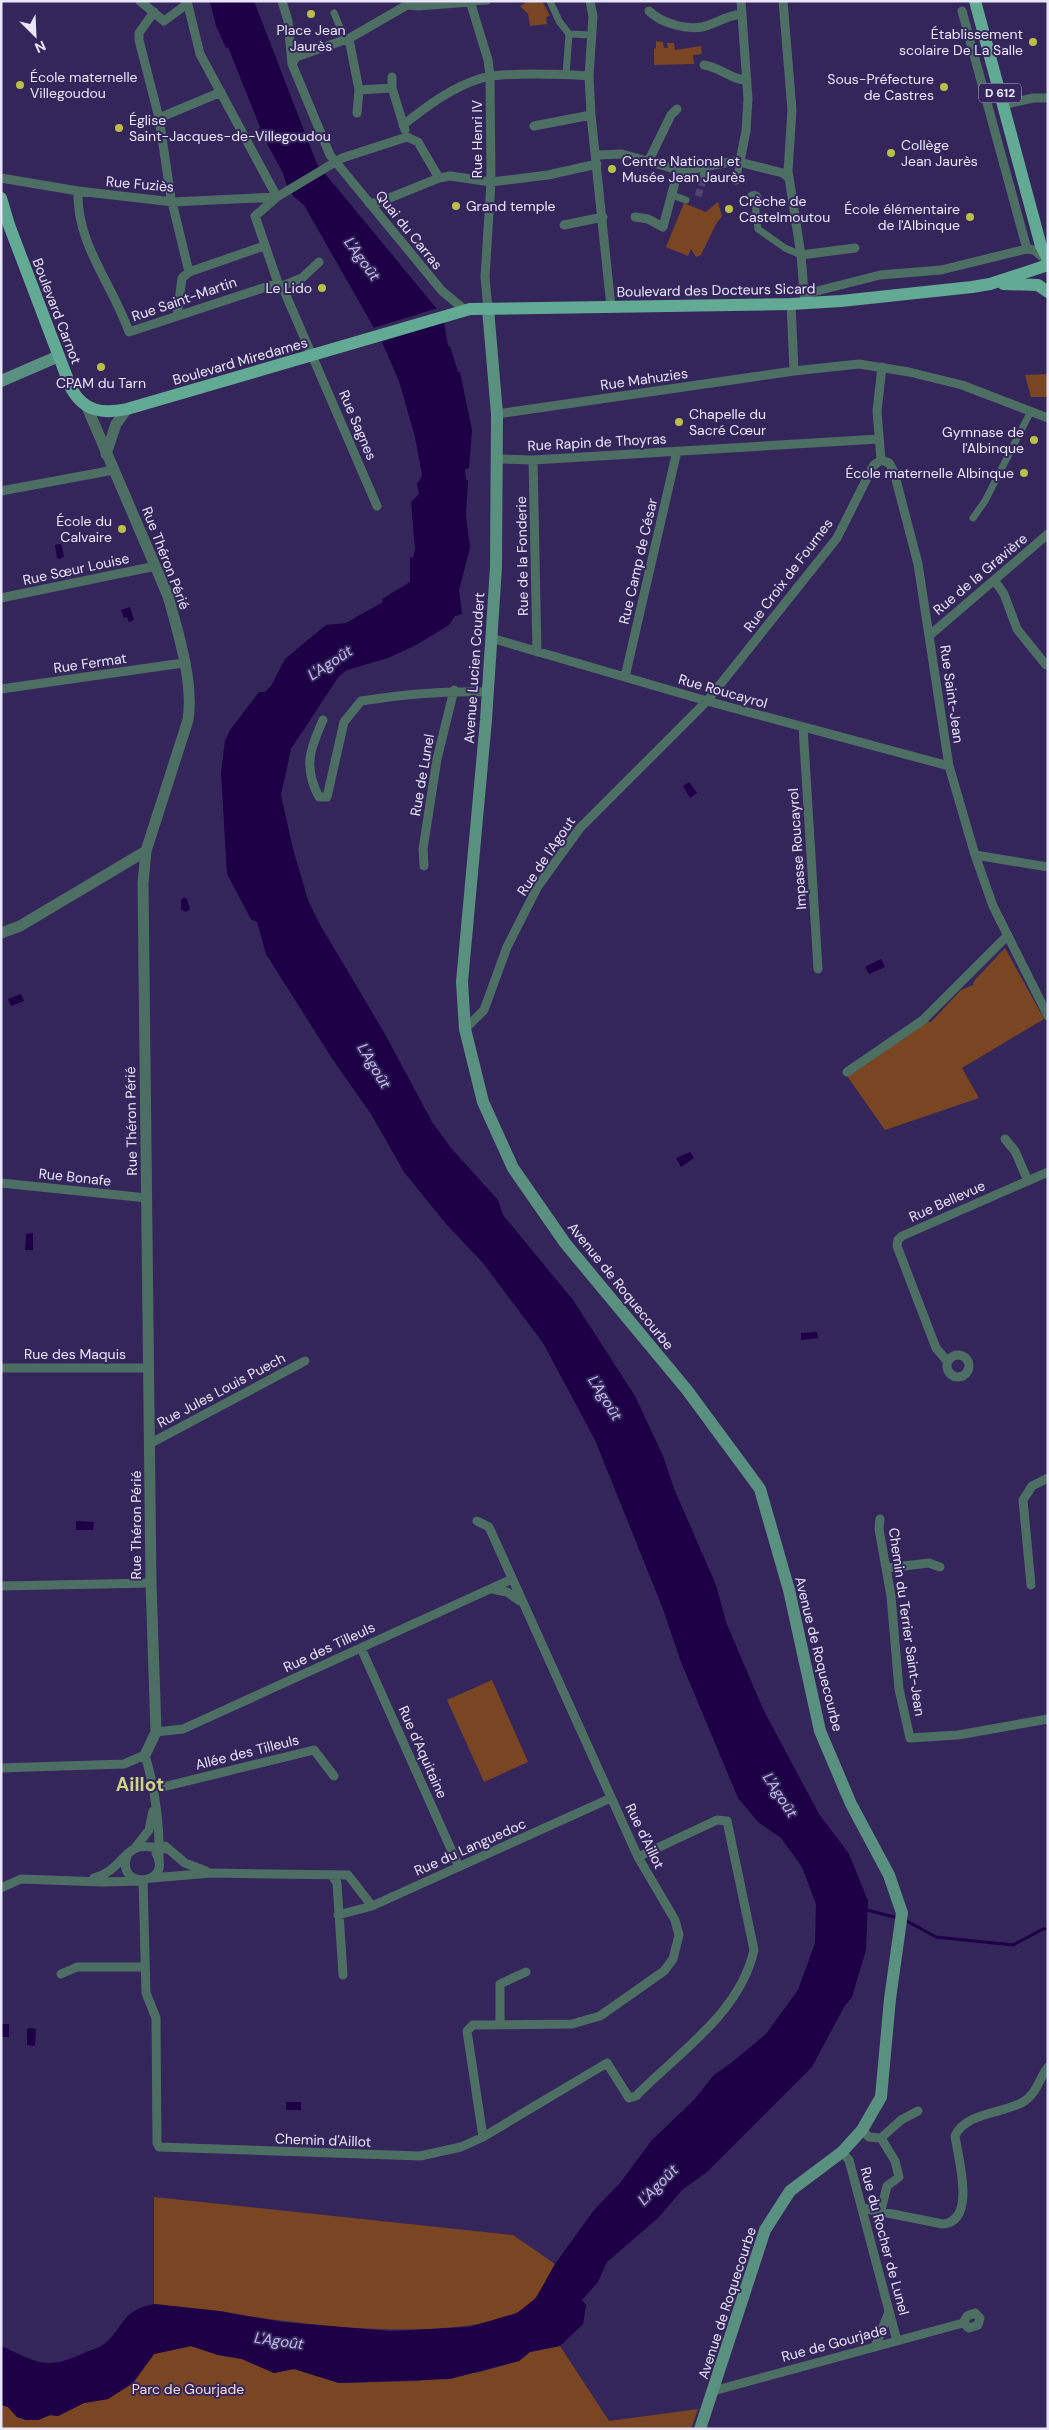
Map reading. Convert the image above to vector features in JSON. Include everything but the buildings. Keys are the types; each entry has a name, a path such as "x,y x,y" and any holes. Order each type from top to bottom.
{"main road":[{"name":"D 612","path":"975,1 1041,246 1048,262"},
{"name":"Boulevard Carnot","path":"1,198 9,225 76,398 87,407"},
{"name":"Boulevard des Docteurs Sicard","path":"990,284 1048,262"},
{"name":"Boulevard des Docteurs Sicard","path":"441,316 465,310 488,309 791,304 805,299 990,284 1038,284 1048,292"},
{"name":"Avenue Lucien Coudert","path":"465,1028 462,982 488,692 496,567 497,414 488,309"},
{"name":"Boulevard Miredames","path":"87,407 110,413 127,409 441,316"},
{"path":"1,381 59,356"},
{"name":"Avenue de Roquecourbe","path":"465,1028 483,1102 513,1168 565,1242 686,1390 760,1489 789,1590 820,1731 851,1804 889,1875 902,1919 890,1998 880,2097 862,2130 842,2152 790,2191 765,2230 700,2429"}],"street":[{"path":"140,1 164,21 187,3 200,54 279,196 336,162 406,137 418,142 439,178"},
{"name":"Quai du Carras","path":"282,1 288,21 292,64 330,155 448,297 465,310"},
{"name":"Rue Henri IV","path":"470,1 488,60 490,76 491,182 485,277 488,309"},
{"path":"292,64 296,57 345,39 412,3 418,6 487,1"},
{"path":"550,1 559,21 569,34 566,74"},
{"path":"590,1 592,35 589,76 591,115 612,307"},
{"path":"736,181 747,126 747,80 741,1"},
{"path":"783,1 792,110 789,178 801,255 805,299 877,276 942,270 1027,249 1034,250 1048,262"},
{"path":"650,11 664,22 690,26 706,26 727,16 742,14"},
{"path":"962,11 1027,249"},
{"path":"154,12 140,33 138,40 159,118 180,241 188,272"},
{"path":"334,13 345,39 350,44 359,90 357,113"},
{"path":"569,34 592,35"},
{"path":"704,65 716,68 739,80 747,80"},
{"path":"403,125 433,102 460,87 490,76 566,74 589,76"},
{"path":"392,77 392,88 406,137"},
{"path":"359,90 392,88"},
{"path":"159,118 221,92"},
{"path":"1003,105 1033,98 1048,98"},
{"path":"648,162 671,115 677,108"},
{"path":"534,126 591,115"},
{"path":"369,203 377,203 439,178 450,176 491,182 548,175 622,154 678,171 740,161 783,173 789,178"},
{"path":"702,168 704,177"},
{"path":"635,217 648,219 663,227 678,171"},
{"name":"Rue Fuziès","path":"1,178 78,191 173,202 279,196"},
{"name":"Rue Saint-Martin","path":"78,191 81,216 91,254 129,332 302,278 319,262"},
{"path":"672,195 686,200"},
{"name":"Rue Sagnes","path":"279,196 255,216 264,246 378,506"},
{"path":"755,203 758,229 785,248 801,255 855,248"},
{"path":"564,225 603,216"},
{"path":"177,316 182,278 188,272 264,246"},
{"path":"791,304 794,371"},
{"name":"Rue Mahuzies","path":"497,414 794,371 859,364 882,367 962,385 1048,418"},
{"path":"881,460 877,411 882,367"},
{"name":"Rue Théron Périé","path":"87,407 168,596 183,663 190,706 188,720 146,851 143,891 151,1443 151,1583 156,1732 145,1755"},
{"path":"106,454 116,424 127,409"},
{"path":"973,518 985,501 1031,411"},
{"name":"Rue Rapin de Thoyras","path":"497,459 534,460 879,439"},
{"name":"Rue Camp de César","path":"625,677 677,451"},
{"name":"Rue de la Fonderie","path":"534,460 537,652"},
{"name":"Rue Saint-Jean","path":"881,460 889,463 894,472 918,564 949,766 974,855 993,906 1048,1016"},
{"name":"Rue Croix de Fournes","path":"707,701 831,546 842,529 872,469 881,460"},
{"path":"1,491 114,470"},
{"name":"Rue de la Gravière","path":"930,635 1048,534"},
{"name":"Rue Sœur Louise","path":"1,598 156,566"},
{"path":"995,581 1004,594 1013,631 1046,665"},
{"name":"Rue Roucayrol","path":"491,638 707,701 949,766"},
{"name":"Rue Fermat","path":"1,690 183,663"},
{"path":"323,720 310,749 310,766 312,784 319,797 327,797 344,722 361,702 416,693 454,690 488,692"},
{"name":"Rue de Lunel","path":"424,866 423,850 437,759 454,690"},
{"name":"Rue de l'Agout","path":"465,1028 484,1010 508,947 538,886 580,828 707,701"},
{"name":"Impasse Roucayrol","path":"803,727 818,970"},
{"path":"1,933 20,926 146,851"},
{"path":"974,855 1048,867"},
{"path":"847,1072 923,1020 1007,936"},
{"path":"1005,1139 1015,1151 1028,1181"},
{"name":"Rue Bellevue","path":"948,1362 936,1348 897,1246 898,1240 902,1236 1048,1172"},
{"name":"Rue Bonafe","path":"1,1183 147,1198"},
{"name":"Rue Jules Louis Puech","path":"151,1443 305,1361"},
{"name":"Rue des Maquis","path":"1,1368 149,1368"},
{"path":"1031,1585 1023,1500 1032,1486 1048,1478"},
{"name":"Chemin du Terrier Saint-Jean","path":"880,1519 879,1529 887,1568 899,1689 910,1738 958,1735 1048,1719"},
{"name":"Rue d'Aillot","path":"477,1521 489,1527 638,1856 675,1920 679,1935 672,1959 664,1970 600,2016 572,2024 473,2025 467,2032 483,2137"},
{"path":"887,1568 929,1563 940,1567"},
{"name":"Rue des Tilleuls","path":"156,1732 183,1729 512,1579"},
{"path":"1,1586 151,1583"},
{"path":"491,1589 508,1592 524,1605"},
{"name":"Rue d'Aquitaine","path":"361,1648 459,1867"},
{"name":"Allée des Tilleuls","path":"154,1786 167,1786 314,1750 334,1776"},
{"path":"1,1768 124,1764 145,1755 154,1786 154,1806 163,1849 159,1859 159,1869 152,1878"},
{"name":"Rue du Languedoc","path":"338,1915 372,1906 611,1798"},
{"path":"87,1880 108,1875 127,1856 149,1830 154,1806"},
{"name":"Chemin d'Aillot","path":"144,1967 146,1993 156,2018 156,2101 157,2143 159,2147 420,2156 460,2147 483,2137 607,2062 629,2098 636,2096 713,2023 743,1983 750,1970 754,1950 727,1821 717,1820 638,1856"},
{"path":"134,1848 163,1849 185,1863 212,1873"},
{"path":"148,1848 159,1859"},
{"path":"127,1856 125,1863 128,1872 135,1879 143,1881"},
{"path":"1,1888 22,1879 143,1881 152,1878 212,1873 332,1875 348,1876 372,1906"},
{"path":"332,1875 337,1883 343,1975"},
{"path":"62,1974 77,1967 144,1967 143,1881"},
{"path":"500,2025 500,1984 526,1972"},
{"path":"862,2208 881,2210 944,2224 952,2223 959,2217 964,2203 955,2136 959,2127 966,2122 1006,2110 1025,2101 1033,2093 1048,2067"},
{"path":"862,2130 869,2137 881,2138 901,2120 918,2111"},
{"path":"881,2138 895,2160 899,2177 887,2186 881,2210"},
{"name":"Rue du Rocher de Lunel","path":"842,2152 849,2160 897,2341"},
{"path":"875,2346 889,2312"},
{"name":"Rue de Gourjade","path":"713,2391 963,2323"}],"green space":[{"path":"529,1 542,1 550,16 546,17 547,24 530,26 528,14 520,6"},
{"path":"656,41 663,42 664,48 668,48 667,43 674,43 675,50 701,46 702,54 693,55 694,64 654,65"},
{"path":"718,202 722,216 701,255 696,257 691,249 688,256 666,247 684,203 706,212"},
{"path":"1048,374 1048,397 1031,397 1025,375"},
{"path":"1005,948 1044,1019 962,1068 979,1098 885,1130 847,1076 925,1021 931,1022 961,990 973,985 974,981"},
{"path":"492,1680 528,1762 484,1782 447,1700"},
{"path":"154,2197 513,2235 555,2264 540,2292 530,2304 506,2317 474,2325 430,2329 361,2328 292,2322 154,2304"},
{"name":"Parc de Gourjade","path":"191,2346 218,2355 242,2359 274,2373 294,2369 339,2383 419,2381 480,2372 519,2361 530,2352 560,2346 609,2421 698,2409 691,2429 1,2429 1,2405 8,2407 17,2417 26,2420 38,2420 51,2415 58,2416 84,2403 108,2399 133,2383 154,2354"}],"water":[{"name":"L'Agoût","path":"254,1 317,164 437,309 444,322 448,346 450,346 458,372 460,372 472,430 469,468 465,469 466,480 468,480 466,516 470,548 459,590 462,614 455,616 449,625 418,644 388,658 347,670 339,676 291,749 281,795 293,849 308,900 319,923 385,1034 432,1122 451,1148 498,1200 503,1215 573,1300 635,1396 663,1456 675,1491 716,1585 726,1622 763,1709 819,1814 849,1854 868,1901 866,1950 852,1997 844,2007 812,2067 707,2172 682,2190 658,2218 607,2262 598,2282 582,2300 586,2305 583,2324 560,2346 530,2352 519,2361 450,2379 339,2383 294,2369 274,2373 242,2359 218,2355 191,2346 154,2354 133,2383 108,2399 84,2403 58,2416 50,2415 38,2420 26,2420 17,2417 8,2407 1,2405 1,2346 42,2362 51,2363 71,2359 103,2345 131,2313 144,2306 154,2304 220,2311 282,2322 390,2331 469,2327 517,2313 536,2298 555,2264 594,2210 620,2183 652,2140 694,2100 714,2075 766,2034 798,1990 815,1943 816,1904 802,1867 781,1838 758,1822 738,1798 681,1662 663,1609 595,1440 543,1343 483,1263 447,1225 404,1172 371,1114 333,1060 266,954 257,922 251,919 227,874 221,773 225,741 230,730 259,692 265,692 271,686 285,659 326,625 346,623 383,602 382,599 410,582 410,557 413,558 415,549 411,502 419,494 417,483 422,475 415,437 399,381 382,342 304,205 294,197 287,186 283,173 259,129 260,127 228,47 226,48 216,26 210,2"},
{"path":"61,544 64,556 60,559 57,558 55,545"},
{"path":"130,607 134,620 129,622 127,617 124,618 121,610"},
{"path":"689,782 697,793 690,798 683,786"},
{"path":"184,897 187,899 190,909 186,912 181,909 181,900"},
{"path":"881,959 885,967 869,974 865,967"},
{"path":"21,994 24,1001 11,1006 8,999"},
{"path":"690,1152 694,1158 681,1167 676,1158"},
{"path":"33,1233 33,1250 25,1250 26,1234"},
{"path":"817,1332 818,1338 801,1340 801,1333"},
{"path":"76,1521 94,1522 93,1530 76,1530"},
{"path":"2,2024 9,2024 9,2037 2,2037"},
{"path":"27,2029 36,2029 35,2046 27,2045"},
{"path":"286,2102 301,2102 301,2110 286,2110"}],"pier":[{"path":"438,308 445,322 381,342 373,328"}],"waterway":[{"path":"863,1909 898,1918"},
{"path":"905,1920 936,1937 1013,1945 1043,1929 1048,1929"}],"tunnel":[{"path":"698,196 704,177"}],"place":[{"name":"Place Jean Jaurès","path":"311,14"},
{"name":"Établissement scolaire De La Salle","path":"1033,42"},
{"name":"École maternelle Villegoudou","path":"20,85"},
{"name":"Sous-Préfecture de Castres","path":"944,87"},
{"name":"Église Saint-Jacques-de-Villegoudou","path":"119,128"},
{"name":"Collège Jean Jaurès","path":"891,153"},
{"name":"Centre National et Musée Jean Jaurès","path":"612,169"},
{"name":"Grand temple","path":"456,206"},
{"name":"Crèche de Castelmoutou","path":"729,209"},
{"name":"École élémentaire de l'Albinque","path":"970,217"},
{"name":"Le Lido","path":"322,288"},
{"name":"CPAM du Tarn","path":"101,367"},
{"name":"Chapelle du Sacré Cœur","path":"679,422"},
{"name":"Gymnase de l'Albinque","path":"1034,440"},
{"name":"École maternelle Albinque","path":"1024,473"},
{"name":"École du Calvaire","path":"122,529"}],"district":[{"name":"Aillot","path":"140,1784"}]}
